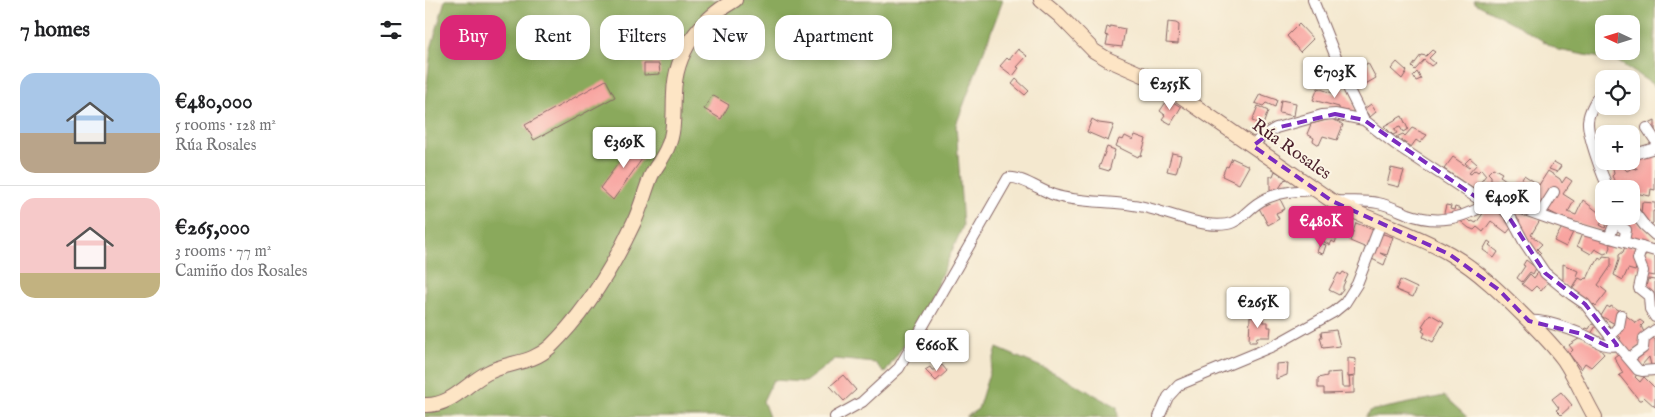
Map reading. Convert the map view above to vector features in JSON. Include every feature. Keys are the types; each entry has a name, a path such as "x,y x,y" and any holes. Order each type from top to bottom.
{"street":[{"path":"425,405 444,403 487,373 534,359 549,348 588,303 613,264 634,222 652,175 668,146 673,124 674,89 681,59 693,35 708,18 735,0"},
{"name":"Rúa Rosales","path":"1041,0 1059,15 1094,51 1172,90 1332,200 1350,210 1442,250 1474,270 1499,290 1547,340 1577,380 1595,417"},
{"path":"1313,0 1349,90 1365,120 1395,144 1486,204 1503,208 1519,208 1573,227 1655,251"},
{"path":"1595,104 1590,113 1588,126 1604,180"},
{"path":"1253,146 1268,132 1276,128 1322,115 1335,114 1365,120"},
{"path":"1647,128 1655,140"},
{"path":"1640,152 1655,148"},
{"path":"835,417 862,402 899,368 1008,178 1015,177 1044,192 1060,197 1144,207 1205,224 1222,225 1234,223 1257,204 1278,193 1316,190"},
{"path":"1540,214 1554,192"},
{"path":"1332,200 1380,204 1416,217 1438,220 1453,219 1486,204"},
{"path":"1503,208 1510,216 1524,242 1545,273 1585,304 1640,371 1655,370"},
{"path":"1640,220 1655,235"},
{"path":"1159,417 1168,397 1179,385 1273,346 1334,312 1345,303 1361,276 1381,223"},
{"path":"1609,238 1614,225 1617,224 1626,230 1624,242"},
{"path":"1642,247 1639,259 1643,271 1639,288 1649,296 1650,309 1655,317"},
{"path":"1611,336 1619,326 1621,315"},
{"path":"1529,321 1539,321 1567,329 1607,346 1617,345"},
{"path":"1629,358 1643,348 1644,338 1655,330"}],"highlighted area":[{"path":"1335,114 1364,120 1486,204 1503,208 1545,273 1585,304 1617,345 1607,346 1582,334 1529,321 1499,290 1449,254 1332,201 1253,146 1276,128"}],"green space":[{"path":"445,0 1003,0 956,125 963,226 923,316 885,373 875,363 835,359 805,382 773,380 763,401 769,417 425,417 425,101 431,49 440,18 440,60 506,60 506,15 441,15"},
{"path":"1474,0 1655,0 1655,86 1640,76 1640,70 1631,70 1617,61 1612,60 1640,60 1640,15 1595,15 1595,57 1558,50 1475,3"},
{"path":"997,348 1053,372 1117,407 1118,417 966,417 978,409"},
{"path":"1444,396 1467,417 1365,417 1370,411"}],"water":[{"path":"1250,305 1268,305 1267,315 1250,314"}],"building":[{"path":"1168,22 1179,25 1178,44 1166,43"},
{"path":"1299,24 1313,39 1300,52 1287,36"},
{"path":"1110,26 1125,29 1122,47 1106,45 1108,36 1105,35 1107,27 1110,28"},
{"path":"1018,49 1027,56 1017,67 1019,68 1013,76 1000,66 1007,58 1009,60"},
{"path":"1432,50 1435,52 1429,58 1435,63 1431,66 1424,60 1415,70 1412,67 1421,55 1426,56"},
{"path":"1397,62 1407,71 1402,79 1391,69"},
{"path":"1368,63 1376,78 1362,86 1360,81 1357,82 1356,79 1358,78 1354,71"},
{"path":"644,64 659,64 660,74 644,75"},
{"path":"1417,72 1421,79 1416,81 1413,76"},
{"path":"1016,79 1029,91 1025,95 1012,84"},
{"path":"606,80 615,97 534,140 525,125"},
{"path":"1339,85 1343,87 1355,109 1352,113 1339,109 1339,107 1313,100 1318,88 1335,94"},
{"path":"1260,94 1277,100 1275,107 1266,103 1263,106 1255,103"},
{"path":"712,95 729,105 721,119 704,109"},
{"path":"1168,99 1181,107 1171,124 1162,119 1165,115 1160,111"},
{"path":"1281,100 1296,103 1294,116 1279,113"},
{"path":"1371,104 1376,112 1370,117 1364,109"},
{"path":"1258,106 1268,111 1263,125 1252,121"},
{"path":"1402,116 1408,129 1403,132 1400,127 1394,129 1397,133 1393,135 1384,126"},
{"path":"1092,119 1099,123 1114,125 1108,141 1087,132"},
{"path":"1331,119 1343,125 1337,140 1323,136 1319,145 1313,141 1314,138 1307,134 1311,124"},
{"path":"1655,121 1655,136 1647,125"},
{"path":"1412,128 1427,135 1420,143 1416,140 1411,147 1396,137 1403,134 1405,136"},
{"path":"1135,135 1146,139 1141,156 1139,155 1138,157 1116,146 1119,139 1123,140 1125,136 1133,140"},
{"path":"637,138 649,149 613,200 600,188"},
{"path":"1107,147 1115,150 1109,171 1099,168"},
{"path":"1655,149 1655,190 1651,189 1650,196 1640,194 1640,180 1614,180 1612,176 1614,174 1613,170 1640,170 1640,154"},
{"path":"1172,153 1181,155 1176,173 1167,171"},
{"path":"1453,157 1469,168 1465,163 1470,158 1477,164 1469,173 1471,174 1475,170 1478,172 1481,169 1486,175 1480,183 1486,187 1481,194 1444,169"},
{"path":"1232,158 1249,166 1239,184 1222,176"},
{"path":"1554,162 1561,166 1557,172 1549,169"},
{"path":"1391,168 1404,171 1399,187 1387,184"},
{"path":"1493,168 1502,173 1500,176 1506,180 1497,191 1509,199 1524,175 1539,185 1548,171 1560,179 1562,183 1566,177 1572,181 1563,194 1574,201 1568,212 1576,215 1583,200 1595,210 1595,225 1605,228 1606,225 1611,225 1609,234 1558,216 1545,209 1538,212 1531,208 1533,205 1529,199 1532,193 1529,198 1521,195 1517,201 1508,201 1506,206 1491,201 1485,197 1491,181 1491,176 1488,173"},
{"path":"1275,171 1287,178 1278,190 1270,193 1270,176 1273,176"},
{"path":"1279,197 1285,209 1276,213 1279,219 1268,225 1259,208"},
{"path":"1642,202 1655,203 1653,223 1649,226 1641,214"},
{"path":"1446,205 1451,206 1450,209 1454,210 1455,207 1461,209 1459,216 1443,217"},
{"path":"1487,208 1513,210 1540,220 1531,235 1542,244 1537,249 1541,253 1538,256 1526,241 1528,238 1517,226 1520,221 1514,218 1511,228 1507,233 1491,221 1483,232 1477,227 1474,230 1469,228 1458,219 1465,216 1471,222 1476,223"},
{"path":"1331,221 1341,226 1335,243 1332,241 1330,245 1324,242"},
{"path":"1356,223 1376,231 1369,249 1350,241"},
{"path":"1621,225 1639,225 1655,242 1650,248 1628,238"},
{"path":"1563,226 1574,230 1566,247 1554,241"},
{"path":"1583,231 1609,242 1611,247 1609,252 1604,254 1595,249 1591,254 1577,246"},
{"path":"1380,233 1393,237 1387,255 1380,253 1387,257 1384,265 1372,259 1378,246 1376,245"},
{"path":"1488,241 1491,243 1489,245 1498,252 1494,258 1483,250"},
{"path":"1320,243 1326,245 1323,254 1317,252"},
{"path":"1626,244 1655,255 1655,276 1644,274 1637,265 1635,271 1628,269 1623,280 1614,275 1619,255 1623,252"},
{"path":"1603,256 1611,257 1611,266 1598,285 1607,292 1596,306 1594,304 1591,307 1571,291 1579,278 1587,279 1594,264 1599,258 1602,260"},
{"path":"1526,260 1536,268 1533,274 1530,272 1522,282 1517,278 1525,266 1523,265"},
{"path":"1563,264 1578,271 1576,276 1578,277 1571,289 1560,283 1563,279"},
{"path":"1539,271 1549,281 1541,291 1536,286 1531,291 1522,284 1530,274 1534,278"},
{"path":"1343,272 1348,275 1343,290 1339,295 1329,290 1338,273 1341,275"},
{"path":"1648,279 1655,280 1655,302 1651,301 1653,292 1645,290"},
{"path":"1400,280 1417,288 1413,297 1396,290"},
{"path":"1607,306 1610,308 1611,306 1621,312 1615,324 1601,316"},
{"path":"1430,314 1444,322 1433,342 1423,337 1425,333 1422,331 1424,327 1422,326"},
{"path":"1625,315 1636,323 1640,320 1644,323 1641,326 1644,332 1639,337 1643,343 1628,355 1616,341 1621,338 1616,333"},
{"path":"1250,316 1263,317 1263,322 1268,322 1268,327 1271,327 1270,337 1257,337 1256,342 1249,342"},
{"path":"1592,324 1596,326 1591,334 1584,331 1586,328 1589,329"},
{"path":"1336,330 1340,346 1323,348 1320,337 1322,337 1321,332"},
{"path":"1651,335 1655,340 1655,368 1652,369 1649,357 1641,366 1635,358"},
{"path":"1582,337 1598,347 1604,354 1591,367 1585,363 1581,369 1569,354 1573,350 1569,345"},
{"path":"1621,352 1638,373 1635,377 1640,382 1644,377 1655,388 1655,407 1644,397 1639,400 1619,375 1623,373 1614,357"},
{"path":"1348,358 1356,359 1355,376 1348,377"},
{"path":"1288,363 1287,375 1276,379 1276,364"},
{"path":"942,365 947,371 936,381 925,370 930,367 932,370 935,370"},
{"path":"1341,372 1342,387 1350,387 1349,377 1354,377 1354,393 1324,394 1324,388 1318,388 1318,378 1327,376 1327,373"},
{"path":"843,375 856,390 844,401 830,386"},
{"path":"1561,392 1572,405 1561,415 1556,410 1559,408 1552,399"}]}
